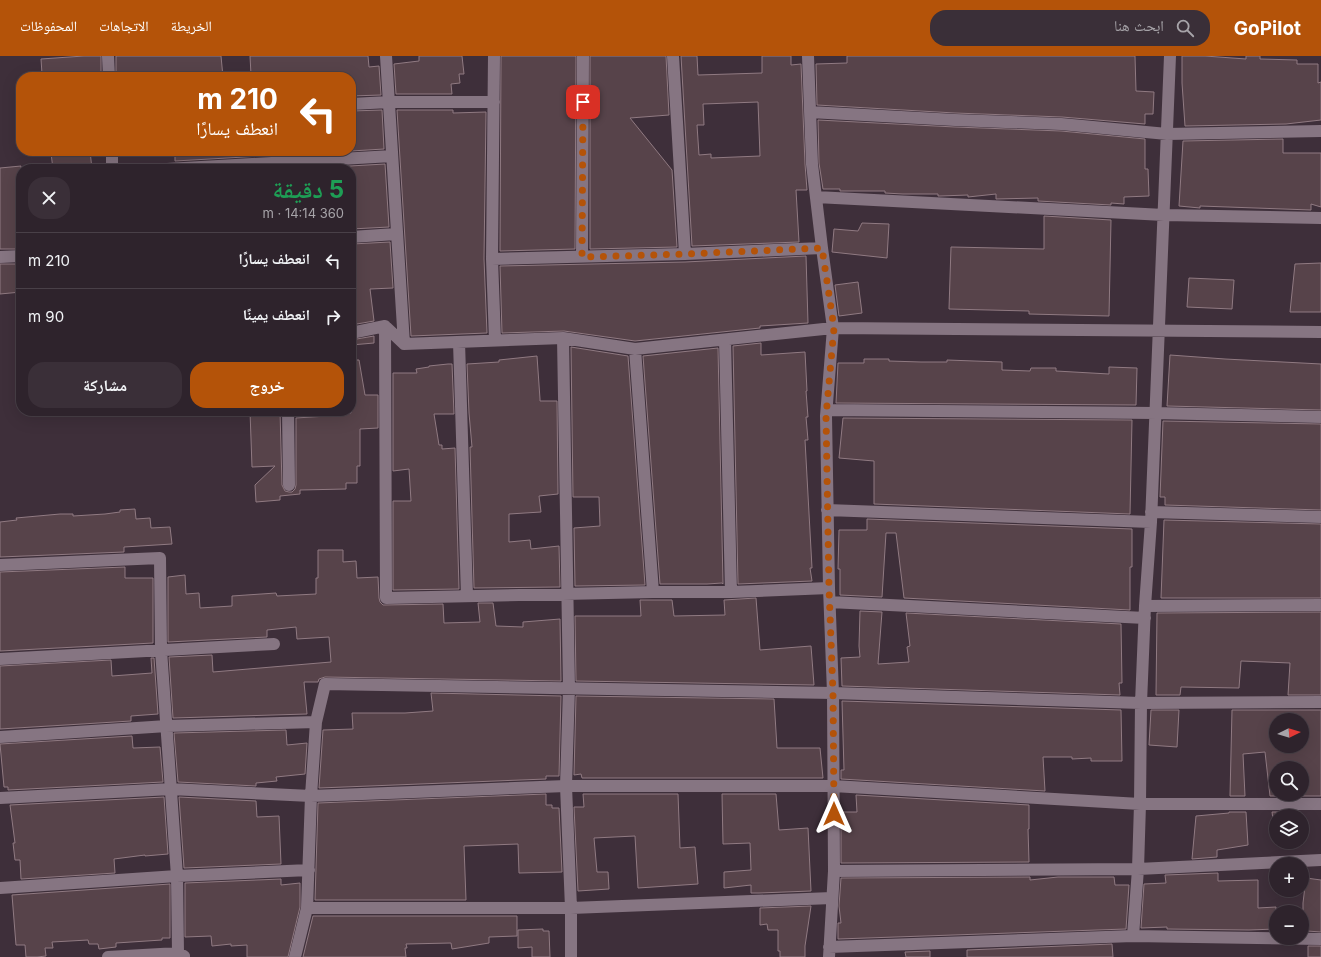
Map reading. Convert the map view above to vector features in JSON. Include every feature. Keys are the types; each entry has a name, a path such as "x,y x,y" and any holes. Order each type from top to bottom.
{"street":[{"path":"108,56 109,72"},
{"path":"386,56 404,344"},
{"path":"494,56 492,259 495,340"},
{"path":"582,257 583,56"},
{"path":"674,56 685,254"},
{"path":"808,56 812,164 822,248 834,328 827,410 829,588 833,693 834,871 829,952 1133,936 1321,939"},
{"path":"1133,936 1138,869 1141,703 1151,517 1170,56"},
{"path":"356,104 389,102 494,102"},
{"path":"810,112 1061,124 1167,134 1321,131"},
{"path":"254,164 392,156"},
{"path":"816,197 1164,215 1321,218"},
{"path":"356,237 396,234"},
{"path":"492,259 685,254 822,248"},
{"path":"0,257 16,256"},
{"path":"385,326 404,344 563,338 635,349 834,328 1321,332"},
{"path":"356,333 385,326"},
{"path":"385,326 386,598 653,592 731,592 829,588"},
{"path":"563,338 569,688 566,786 571,908 571,957"},
{"path":"725,340 731,592"},
{"path":"459,342 467,596"},
{"path":"635,349 653,592"},
{"path":"827,410 1155,412 1321,417"},
{"path":"288,416 290,484"},
{"path":"828,510 1151,517 1321,517"},
{"path":"0,565 160,558 161,650 182,955 108,957"},
{"path":"830,602 1145,612 1321,605"},
{"path":"0,660 274,644"},
{"path":"296,957 307,908 311,796 316,722 324,684 833,693 1141,703 1321,702"},
{"path":"0,737 167,726 316,722"},
{"path":"0,798 171,789 311,796 566,786 833,786 1140,804 1321,804"},
{"path":"834,871 1138,869 1321,860"},
{"path":"0,888 177,876 309,870"},
{"path":"307,908 571,908 832,898"}],"building":[{"path":"101,56 101,72 42,72 41,59"},
{"path":"116,56 221,56 223,72 116,72"},
{"path":"250,56 368,56 369,67 379,66 381,95 356,96 356,72 251,72"},
{"path":"419,56 462,56 464,74 459,74 460,83 451,84 452,94 396,94 394,64 419,61"},
{"path":"501,56 576,56 575,249 500,251"},
{"path":"590,56 666,56 669,115 630,118 672,170 677,247 590,249"},
{"path":"681,56 697,56 698,75 762,73 762,56 791,56 791,65 801,64 807,190 796,190 799,242 692,246","holes":["758,102 760,156 711,158 711,154 699,155 697,125 704,125 703,104"]},
{"path":"847,56 1135,56 1136,91 1154,92 1153,114 1145,114 1145,124 1062,117 955,113 817,105 816,64 847,63"},
{"path":"1182,56 1246,59 1246,56 1260,56 1260,59 1297,60 1297,64 1318,64 1318,83 1321,82 1321,120 1286,124 1185,126"},
{"path":"382,110 384,149 356,151 356,111"},
{"path":"397,110 453,110 453,113 486,112 484,259 487,333 411,336"},
{"path":"818,120 1061,131 1145,139 1145,169 1148,169 1149,196 1124,197 1124,204 1111,203 1111,205 1038,201 1038,198 996,199 996,194 968,197 968,195 938,196 938,194 903,194 885,193 885,191 840,191 840,189 823,189 819,163"},
{"path":"1283,139 1283,153 1321,153 1321,207 1311,204 1311,210 1200,206 1200,208 1179,206 1183,141"},
{"path":"51,156 91,156 91,164 52,164"},
{"path":"175,156 262,156 175,161"},
{"path":"385,164 389,227 356,229 356,166"},
{"path":"16,166 16,249 0,249 0,168"},
{"path":"1044,216 1111,220 1109,316 1029,314 1029,311 949,309 951,247 1044,249"},
{"path":"862,223 889,224 887,258 832,252 834,229 858,231"},
{"path":"390,242 393,288 370,289 374,321 356,324 356,244"},
{"path":"806,256 808,323 760,326 760,328 635,341 564,331 502,333 500,266 685,262"},
{"path":"1321,263 1321,312 1290,312 1295,264"},
{"path":"0,264 16,264 16,292 0,294"},
{"path":"1189,278 1234,280 1232,309 1187,307"},
{"path":"858,282 862,313 839,316 835,285"},
{"path":"374,336 374,343 356,345 356,339"},
{"path":"761,343 761,355 805,352 808,417 806,417 808,440 805,440 812,568 810,568 812,581 738,584 733,346"},
{"path":"571,347 628,356 645,585 575,586 574,528 600,526 599,497 573,497"},
{"path":"718,348 723,584 660,584 643,356"},
{"path":"1170,355 1321,364 1321,410 1167,406"},
{"path":"537,356 540,401 557,401 558,494 539,496 541,512 509,514 509,542 530,540 531,549 559,546 560,587 474,588 470,447 472,447 467,364 499,362 499,360"},
{"path":"864,359 889,359 889,361 921,362 947,362 947,360 1002,362 1002,370 1030,371 1031,368 1056,368 1056,371 1109,374 1109,367 1137,368 1136,405 836,403 838,363 864,363"},
{"path":"356,360 359,360 365,395 378,395 378,428 360,429 360,466 357,466 357,483 346,483 346,489 300,490 300,494 280,496 280,500 256,502 255,485 275,466 252,467 250,416 280,416 282,485 285,491 289,492 292,492 295,489 296,485 296,418 356,416"},
{"path":"452,364 454,414 434,414 439,445 442,445 442,449 455,448 459,589 393,590 393,501 411,501 409,469 393,471 393,373 417,373 416,369"},
{"path":"843,418 1132,420 1130,514 874,504 874,461 839,458"},
{"path":"1163,421 1321,424 1321,510 1165,505 1165,497 1160,497"},
{"path":"135,509 136,519 150,518 151,528 170,527 172,544 124,547 124,552 0,557 0,522 17,520 16,518 60,514 73,514 73,516 105,514 120,512 120,510"},
{"path":"867,519 1132,529 1130,610 904,598 896,533 886,533 882,597 840,595 840,569 838,569 839,530 867,530"},
{"path":"1164,520 1321,524 1321,598 1161,598"},
{"path":"318,550 343,550 343,562 356,561 357,578 378,577 379,598 383,605 443,604 444,623 480,622 478,603 493,603 496,626 523,627 523,622 560,619 561,681 325,677 319,679 318,682 304,682 307,714 173,718 169,657 212,655 213,672 331,662 329,637 297,639 296,627 267,630 267,637 168,642 168,577 185,575 186,594 199,593 200,608 232,606 232,596 276,593 277,596 316,594 316,578 318,578"},
{"path":"125,567 125,578 153,578 153,643 0,651 0,572"},
{"path":"756,598 760,650 811,646 814,685 576,681 575,616 641,616 640,600 672,600 674,616 725,615 724,600"},
{"path":"860,611 882,612 878,664 909,662 907,647 910,646 906,613 1121,624 1122,683 1119,683 1120,695 842,686 841,658 860,657"},
{"path":"1321,612 1321,695 1288,695 1290,663 1241,661 1239,688 1181,687 1180,695 1156,695 1157,613"},
{"path":"151,658 154,658 158,714 131,716 131,721 0,729 0,666 111,660 112,676 152,673"},
{"path":"431,693 561,696 559,776 546,776 546,779 319,788 323,730 353,729 352,713 405,713 433,711"},
{"path":"576,696 774,699 777,748 820,748 823,778 582,778 581,774 574,775"},
{"path":"842,701 1121,710 1122,761 1091,761 1091,758 1072,759 1072,757 1043,757 1045,791 841,779 841,770 844,770"},
{"path":"1151,710 1179,710 1177,747 1149,745"},
{"path":"1232,710 1321,710 1321,796 1309,796 1309,761 1269,761 1269,787 1265,752 1243,754 1245,796 1230,796"},
{"path":"286,730 287,745 307,743 305,774 276,777 277,781 256,783 256,786 178,782 174,733"},
{"path":"132,736 133,748 160,747 163,782 8,790 8,787 4,787 0,744"},
{"path":"546,794 546,805 552,805 552,808 559,808 562,872 519,873 518,844 464,846 466,900 315,900 318,803"},
{"path":"583,794 678,794 680,848 695,847 698,884 638,888 635,836 594,838 597,872 608,872 609,889 578,891 574,807 584,807"},
{"path":"722,794 776,794 779,830 808,828 811,891 751,893 751,885 724,888 724,872 751,870 750,843 723,844"},
{"path":"856,795 1029,805 1029,862 841,863 841,812 857,812"},
{"path":"164,797 168,854 114,859 115,873 21,879 20,860 15,860 13,843 15,843 10,805"},
{"path":"179,797 256,801 257,817 279,816 281,864 184,868"},
{"path":"1229,812 1246,812 1248,845 1217,850 1217,857 1192,859 1196,816"},
{"path":"1218,873 1218,881 1258,880 1258,908 1269,907 1269,929 1167,929 1167,927 1141,928 1144,884 1166,883 1165,875"},
{"path":"1030,877 1030,880 1058,877 1114,877 1115,885 1129,885 1126,929 838,939 838,923 841,923 839,906 841,878"},
{"path":"1309,878 1321,880 1321,932 1309,931 1309,905 1303,905 1304,897 1309,897"},
{"path":"281,879 281,885 300,883 300,907 288,957 247,957 247,945 231,946 231,944 212,946 211,936 185,937 185,883"},
{"path":"170,884 170,938 162,938 162,940 116,943 116,947 99,949 98,944 89,944 88,940 52,942 53,948 45,948 46,956 37,957 26,957 25,945 16,945 12,895"},
{"path":"811,906 805,946 805,957 780,957 780,951 778,951 778,930 768,930 767,924 760,925 760,908"},
{"path":"313,916 517,916 517,936 489,937 489,943 452,949 451,943 406,944 406,957 303,957"},
{"path":"543,929 543,931 549,931 550,957 532,957 532,947 518,948 518,930"},
{"path":"1112,944 1113,957 967,957 967,950"},
{"path":"1308,946 1321,946 1321,957 1308,957"},
{"path":"930,951 930,957 906,957 905,952"}],"route":[{"path":"583,102 582,257 822,248 834,328 826,416 829,588 833,693 834,814"}]}
